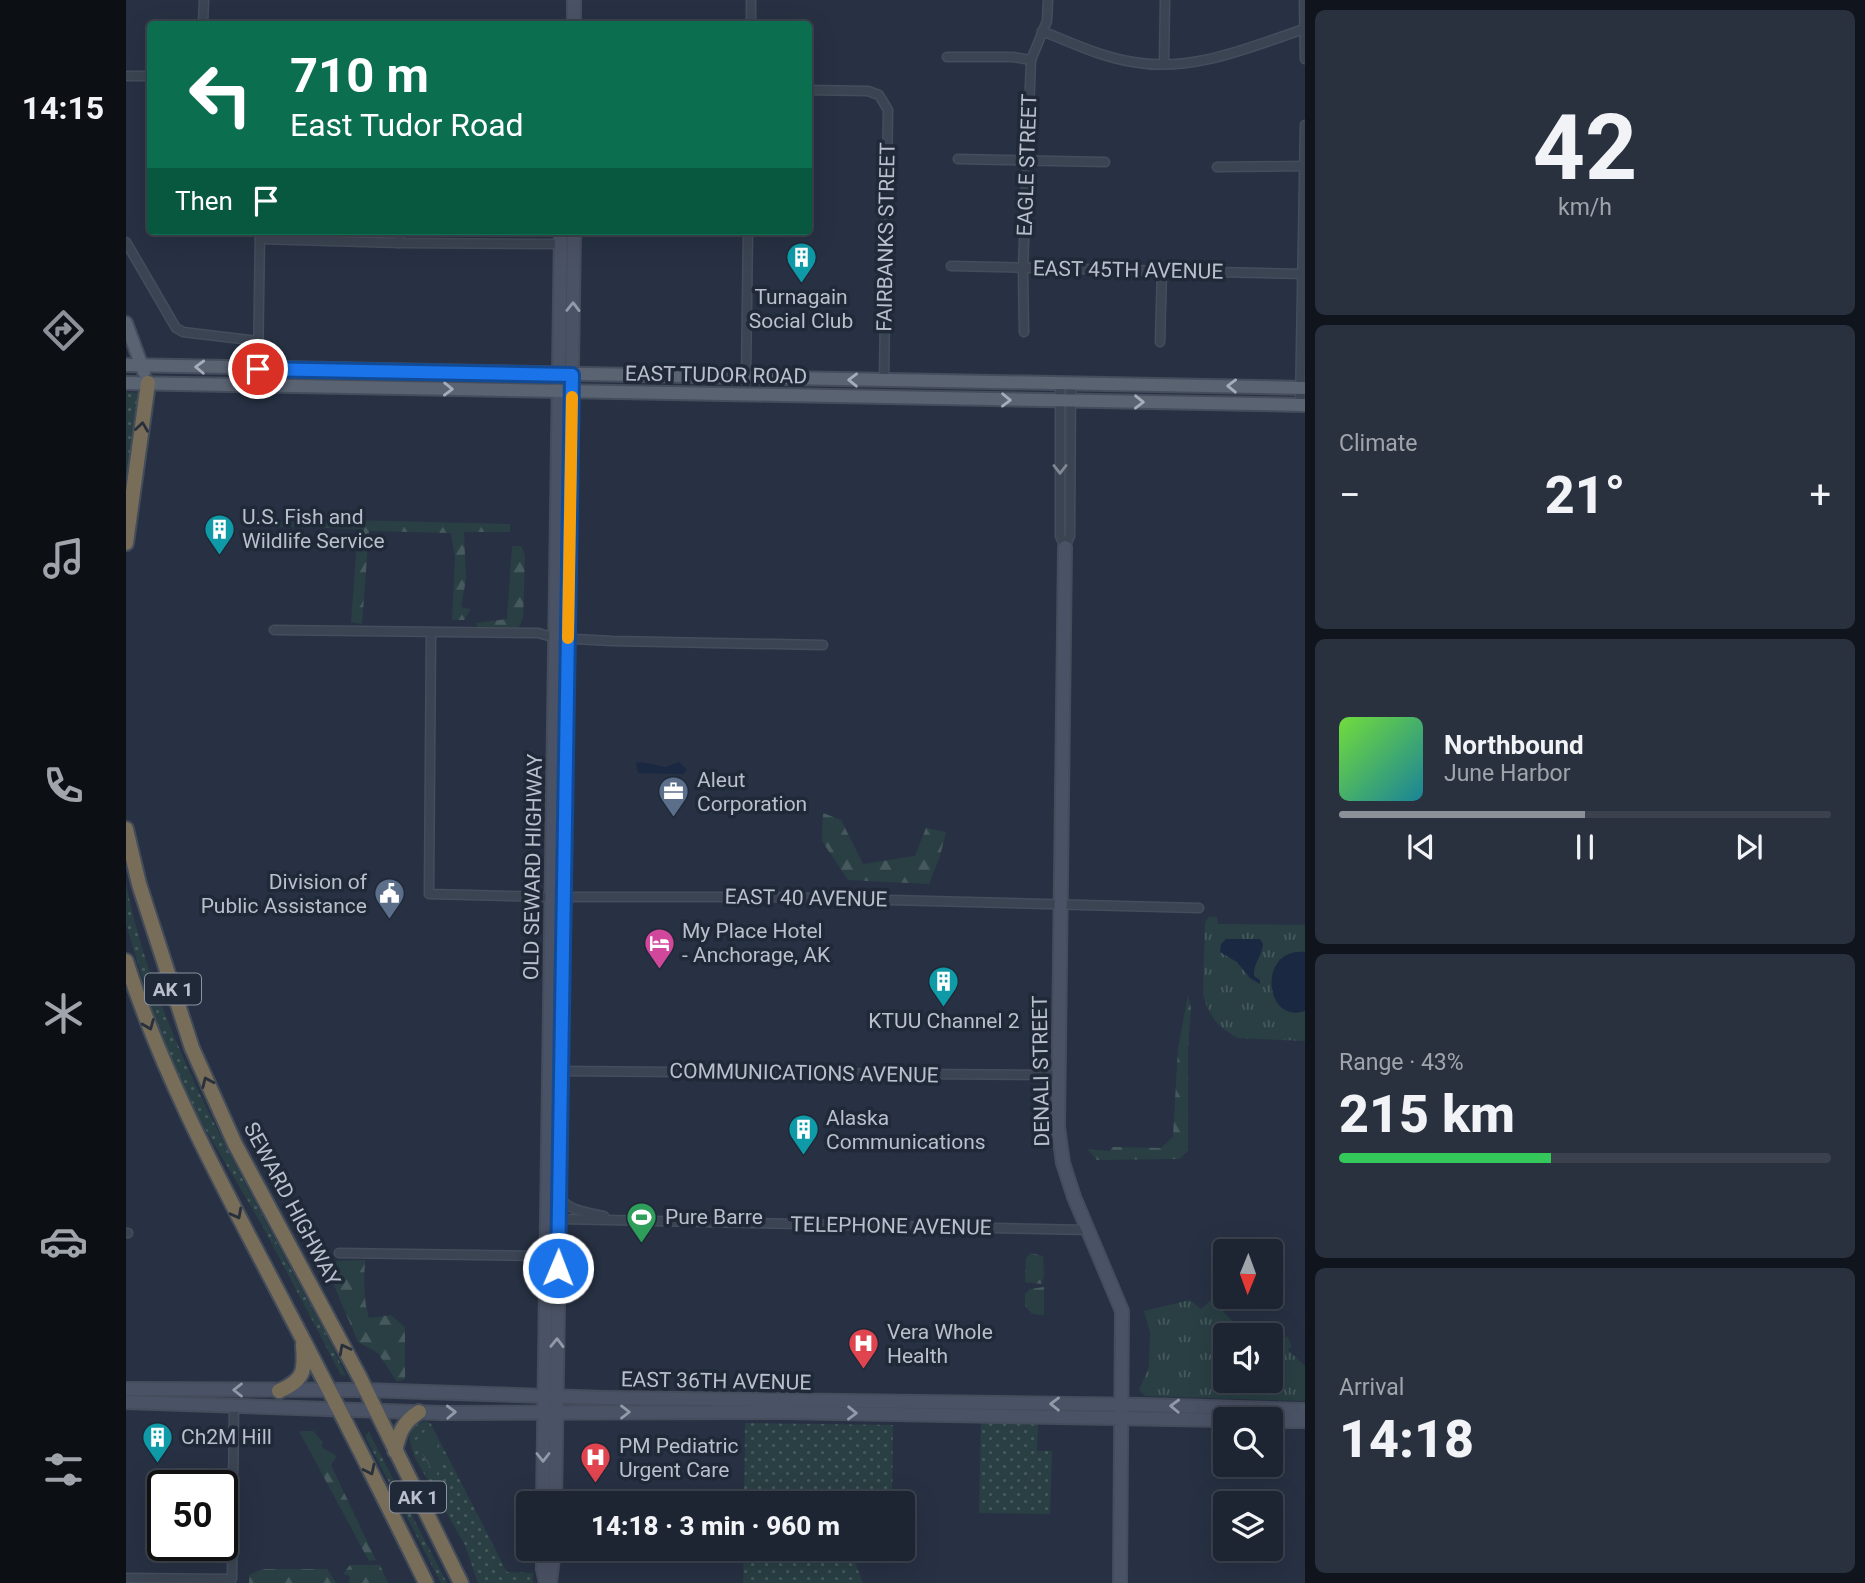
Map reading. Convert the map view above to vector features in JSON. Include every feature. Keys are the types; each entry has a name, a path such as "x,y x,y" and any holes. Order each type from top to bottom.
{"highway":[{"path":"126,543 148,383"},
{"name":"SEWARD HIGHWAY","path":"126,829 139,884 192,1048 235,1144 461,1583"},
{"name":"AK 1","path":"126,961 138,999 200,1142 340,1409 426,1583"},
{"path":"279,1391 293,1385 301,1376 304,1364 303,1340"},
{"path":"395,1451 399,1434 407,1419 419,1412"}],"main road":[{"path":"574,0 574,21"},
{"name":"OLD SEWARD HIGHWAY","path":"550,1397 559,1219 555,1071 562,638 572,392 574,235"},
{"name":"OLD SEWARD HIGHWAY","path":"560,237 558,391 562,638"},
{"path":"126,323 148,383"},
{"name":"EAST TUDOR ROAD","path":"126,365 1303,388"},
{"name":"EAST TUDOR ROAD","path":"126,383 243,383 572,392 1303,405"},
{"name":"DENALI STREET","path":"1065,547 1058,1127 1063,1164 1074,1197 1122,1311 1120,1583"},
{"name":"OLD SEWARD HIGHWAY","path":"554,1491 547,1256 548,1163 555,1071"},
{"path":"548,1163 552,1208 559,1219"},
{"name":"EAST 36TH AVENUE","path":"126,1389 364,1390 550,1397 828,1401 1123,1411 1213,1419"},
{"path":"754,1412 764,1406 824,1406 828,1401"},
{"name":"EAST 36TH AVENUE","path":"126,1402 419,1412 1305,1410"},
{"name":"OLD SEWARD HIGHWAY","path":"544,1491 550,1411"},
{"path":"1283,1420 1305,1421"},
{"path":"543,1561 548,1583"},
{"path":"548,1583 552,1561"}],"street":[{"path":"203,21 204,0"},
{"path":"751,0 751,21"},
{"name":"EAGLE STREET","path":"1024,332 1023,268 1031,61 1047,21 1048,0"},
{"path":"1164,64 1165,0"},
{"path":"1304,0 1305,59"},
{"path":"1042,31 1096,53 1135,63 1164,64 1195,63 1304,29"},
{"path":"947,57 1013,57 1031,61"},
{"path":"126,76 147,76"},
{"name":"FAIRBANKS STREET","path":"812,90 869,91 879,96 888,110 884,380"},
{"path":"1303,405 1305,125"},
{"path":"958,159 1105,162"},
{"path":"1217,167 1305,166"},
{"path":"258,369 260,235 399,243 560,237"},
{"path":"399,235 399,243"},
{"path":"746,378 748,235"},
{"path":"126,242 176,328 183,332 258,341"},
{"name":"EAST 45TH AVENUE","path":"951,267 1304,274"},
{"path":"1160,342 1162,270"},
{"name":"DENALI STREET","path":"1065,383 1060,536 1065,547"},
{"path":"274,630 538,633 562,638 823,645"},
{"name":"EAST 40 AVENUE","path":"431,633 429,894 785,897 1199,908"},
{"name":"COMMUNICATIONS AVENUE","path":"555,1071 1057,1075"},
{"name":"TELEPHONE AVENUE","path":"558,1194 563,1203 609,1220"},
{"name":"TELEPHONE AVENUE","path":"559,1219 1089,1230"},
{"path":"339,1252 547,1256"},
{"path":"126,1578 232,1579 234,1406"}],"green space":[{"path":"126,392 140,393 126,500"},
{"path":"309,519 510,524 510,532 464,532 466,579 461,607 471,609 464,620 452,620 455,558 451,533 369,531 362,624 351,622 358,529 269,526 269,522 309,522"},
{"path":"512,546 521,546 525,555 523,618 518,629 479,630 476,623 507,619"},
{"path":"823,813 841,820 863,864 915,856 926,828 946,832 929,884 848,880 822,841"},
{"path":"126,884 154,985 194,1082 346,1376 341,1375 262,1225 188,1100 156,1022 126,924"},
{"path":"1209,917 1217,917 1218,924 1305,925 1305,1041 1238,1038 1215,1020 1203,994 1205,922"},
{"path":"1188,995 1191,1008 1188,1049 1188,1151 1179,1159 1097,1160 1087,1149 1110,1151 1113,1147 1161,1148 1173,1137 1178,1048"},
{"path":"1031,1253 1043,1256 1044,1276 1041,1284 1025,1282 1026,1258"},
{"path":"365,1260 364,1282 369,1318 391,1315 405,1327 405,1379 397,1382 378,1353 358,1342 329,1278 334,1261"},
{"path":"1044,1287 1044,1315 1032,1314 1025,1306 1025,1294 1030,1289"},
{"path":"1190,1300 1201,1309 1211,1300 1213,1309 1220,1309 1235,1323 1213,1323 1213,1393 1283,1393 1283,1339 1287,1336 1292,1346 1288,1350 1305,1366 1305,1401 1145,1396 1139,1390 1149,1367 1150,1332 1144,1311"},
{"path":"426,1421 431,1424 507,1572 533,1573 533,1583 478,1583 465,1545 414,1456 409,1438 414,1426"},
{"path":"745,1423 893,1425 892,1491 744,1491"},
{"path":"981,1423 1038,1424 1037,1451 1052,1451 1050,1514 979,1513"},
{"path":"299,1431 313,1431 323,1442 321,1447 337,1456 331,1465 376,1560 369,1561"},
{"path":"425,1431 432,1431 442,1454 436,1477 415,1441"},
{"path":"369,1432 447,1583 441,1583 365,1436"},
{"path":"744,1561 855,1561 863,1583 743,1583"},
{"path":"350,1565 380,1565 388,1583 349,1583 350,1576 343,1574"},
{"path":"263,1569 327,1569 336,1583 249,1583 249,1575"}],"water":[{"path":"679,762 687,770 683,774 638,773 636,763 666,767"},
{"path":"1226,939 1260,939 1263,944 1254,976 1260,980 1260,984 1250,978 1237,962 1220,952 1221,944"},
{"path":"1305,952 1305,1011 1292,1012 1281,1007 1275,997 1273,973 1279,961 1289,954"}],"slow traffic":[{"path":"568,638 572,397"}],"place":[{"name":"Turnagain Social Club","path":"801,284"},
{"name":"U.S. Fish and Wildlife Service","path":"219,556"},
{"name":"Aleut Corporation","path":"674,819"},
{"name":"Division of Public Assistance","path":"390,921"},
{"name":"My Place Hotel - Anchorage, AK","path":"659,970"},
{"name":"KTUU Channel 2","path":"944,1008"},
{"name":"Alaska Communications","path":"803,1157"},
{"name":"Pure Barre","path":"642,1244"},
{"name":"Vera Whole Health","path":"864,1371"},
{"name":"Ch2M Hill","path":"158,1464"},
{"name":"PM Pediatric Urgent Care","path":"596,1485"}],"route":[{"path":"258,369 572,375 558,1268"}]}
